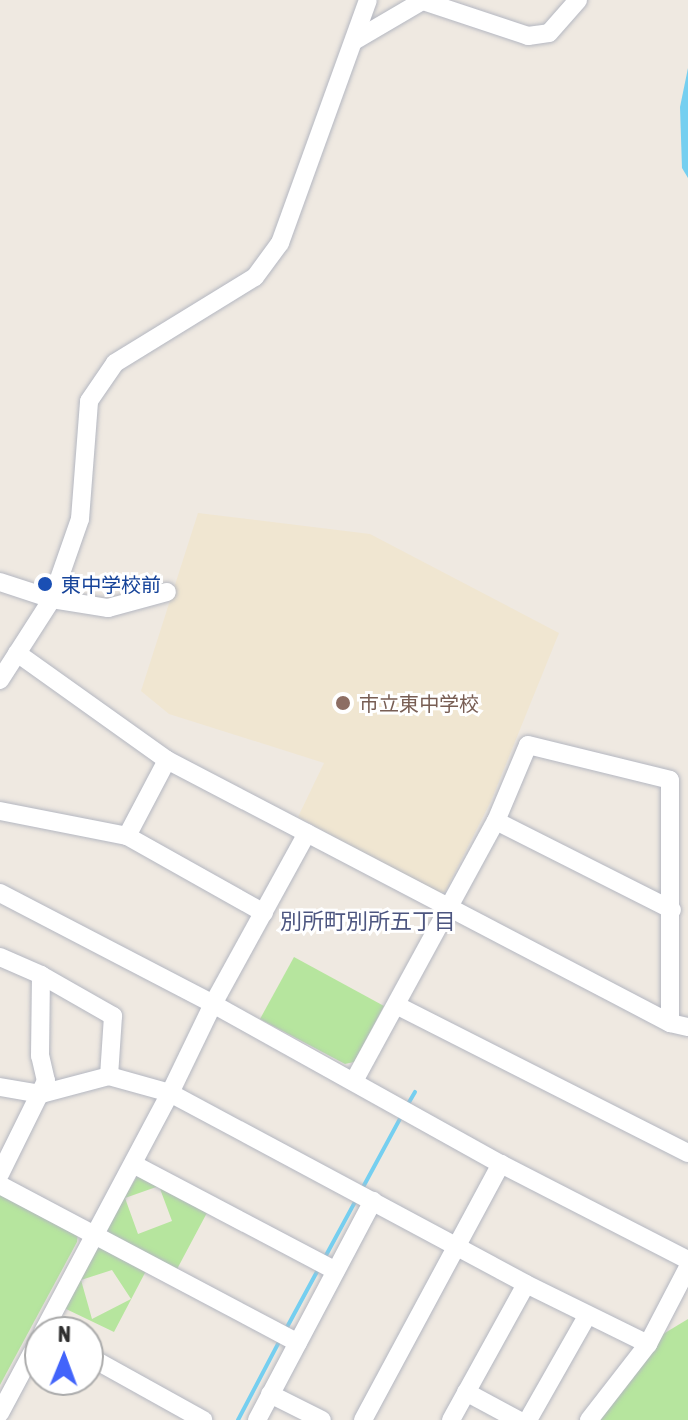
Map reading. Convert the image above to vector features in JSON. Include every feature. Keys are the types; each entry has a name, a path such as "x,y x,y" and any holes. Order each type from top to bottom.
{"street":[{"path":"0,680 52,599 80,519 89,401 115,363 255,277 280,243 368,0"},
{"path":"354,41 424,0 528,36 549,33 578,0"},
{"path":"0,582 52,599 108,608 167,592"},
{"path":"17,653 167,760 679,1025"},
{"path":"354,1081 398,1006 496,821 528,745 670,780 672,910 679,1025"},
{"path":"127,836 167,760"},
{"path":"0,811 127,836 264,913"},
{"path":"496,821 672,910"},
{"path":"52,1316 92,1235 170,1093 213,1004 307,833"},
{"path":"0,893 213,1004 501,1164 688,1260"},
{"path":"0,957 41,975 113,1016 109,1076"},
{"path":"0,1174 46,1081 40,1056 41,975"},
{"path":"398,1006 688,1153"},
{"path":"0,1087 41,1094 109,1076 170,1093 526,1284 648,1344"},
{"path":"133,1164 336,1271"},
{"path":"363,1420 501,1164"},
{"path":"0,1185 298,1343"},
{"path":"257,1420 373,1201"},
{"path":"589,1420 648,1344 688,1267"},
{"path":"451,1420 526,1284"},
{"path":"528,1420 587,1316"},
{"path":"104,1365 203,1420"},
{"path":"0,1413 24,1368"},
{"path":"466,1392 518,1420"},
{"path":"270,1394 322,1420"}],"shaded area":[{"name":"市立東中学校","path":"198,513 370,534 559,633 491,801 445,892 438,893 298,817 324,763 169,714 141,691"}],"green space":[{"path":"294,957 384,1006 354,1062 345,1064 260,1019"},
{"path":"138,1175 209,1209 176,1271 108,1235 106,1227","holes":["159,1186 172,1221 138,1234 125,1198"]},
{"path":"0,1190 78,1232 77,1242 37,1316 24,1316 24,1340 0,1385"},
{"path":"103,1246 147,1269 114,1332 104,1327 104,1316 98,1316 131,1299 112,1270 81,1280 91,1316 81,1316 64,1308 93,1248"},
{"path":"688,1319 688,1420 585,1420 640,1348"}],"water":[{"path":"688,68 688,178 682,168 680,107"}],"waterway":[{"path":"408,1104 415,1092"},
{"path":"362,1189 402,1115"},
{"path":"324,1259 356,1200"},
{"path":"286,1329 320,1266"},
{"path":"238,1420 280,1340"}],"place":[{"name":"東中学校前","path":"45,584"},
{"name":"市立東中学校","path":"343,703"}],"district":[{"name":"別所町別所五丁目","path":"368,922"}]}
